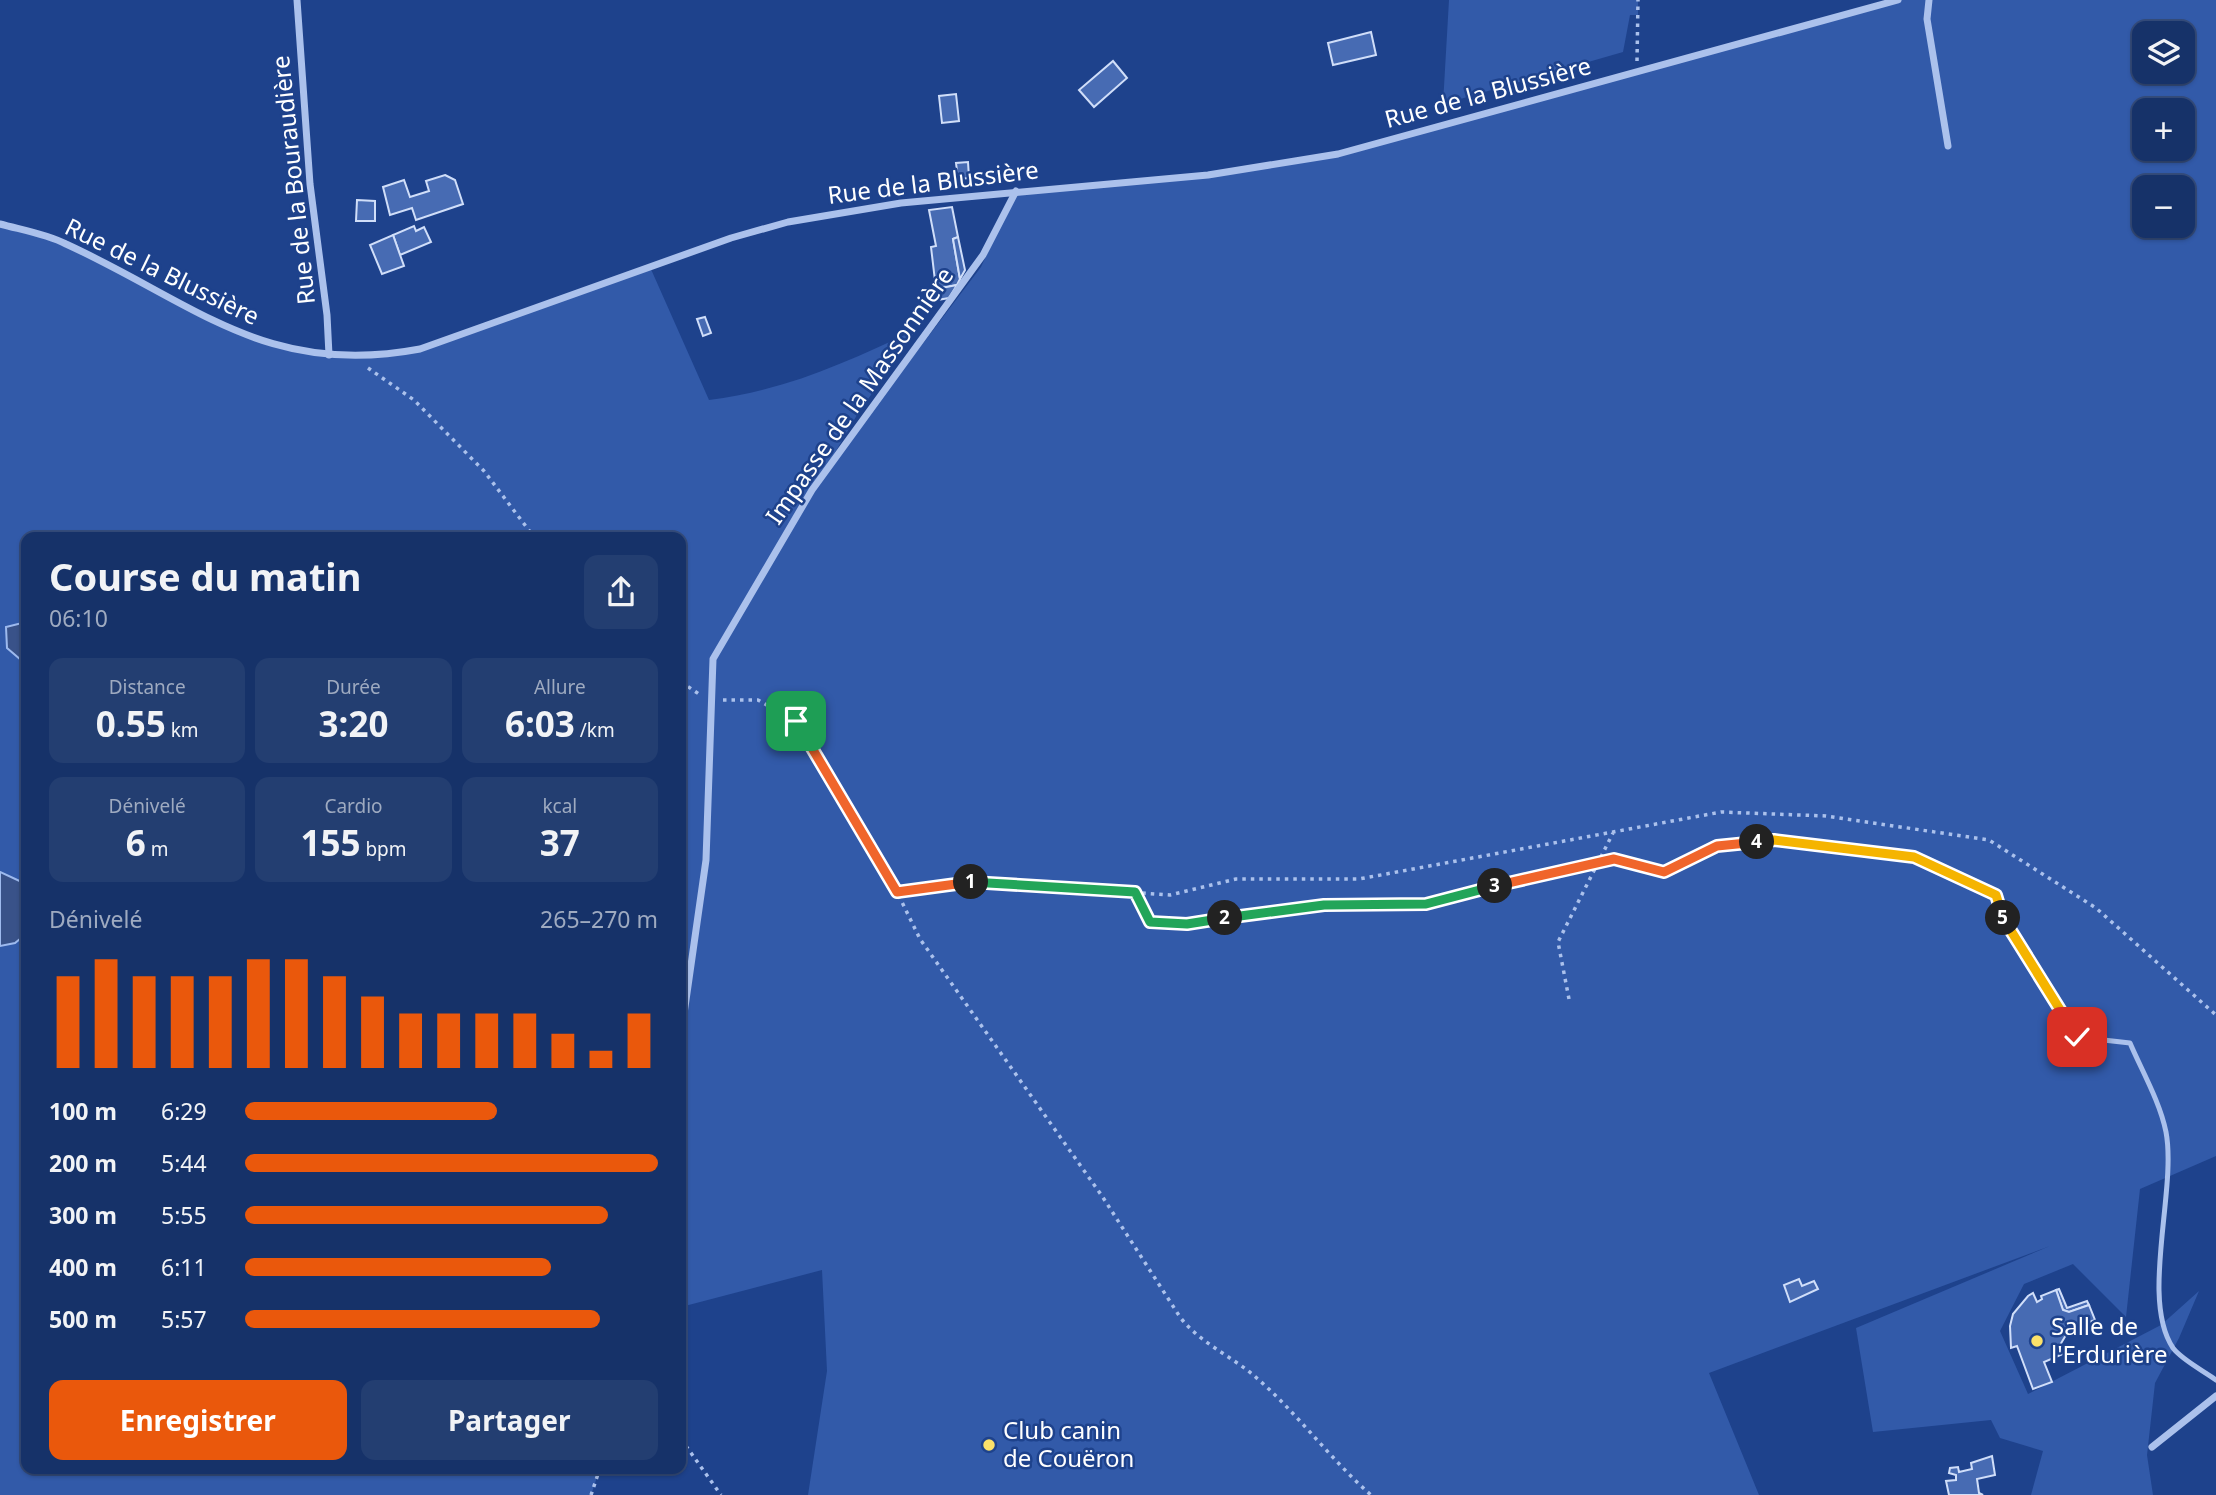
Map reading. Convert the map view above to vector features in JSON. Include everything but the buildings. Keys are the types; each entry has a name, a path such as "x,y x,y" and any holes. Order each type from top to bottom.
{"street":[{"name":"Rue de la Bouraudière","path":"297,0 310,184 327,315 329,355"},
{"name":"Rue de la Blussière","path":"0,224 64,242 213,321 254,339 294,351 356,357 420,349 731,237 788,222 856,209 1016,191 1195,177 1338,154 1898,0"},
{"path":"1929,0 1927,19 1948,146"},
{"name":"Impasse de la Massonnière","path":"686,1000 706,860 713,659 812,490 983,255 1016,191"},
{"path":"2152,1447 2216,1396"}],"lane":[{"path":"2077,1037 2130,1042 2166,1131 2168,1171 2159,1290 2166,1330 2174,1349 2216,1380"}],"path":[{"path":"1636,72 1638,0"},
{"path":"356,357 373,373 414,400 440,426 484,471 530,532"},
{"path":"686,685 710,700 758,700 796,721 897,892 920,939 1087,1174 1189,1329 1253,1375 1344,1472 1371,1495"},
{"path":"897,892 974,881 1170,895 1236,878 1359,879 1721,812 1826,816 1989,840 2096,908 2216,1015"},
{"path":"1569,999 1558,942 1613,833"},
{"path":"1135,892 1150,922 1187,924 1324,905 1426,904 1614,859 1664,872 1717,846 1774,840 1914,857 1996,895 2005,923 2077,1037"},
{"path":"686,1446 720,1495"},
{"path":"591,1495 598,1474"}],"shaded area":[{"path":"1449,0 1638,0 1638,15 1630,15 1623,52 1443,104"},
{"path":"1898,0 2216,0 2216,1156 2140,1189 2126,1317 2073,1264 2024,1284 2000,1331 2028,1394 2161,1325 2199,1291 2179,1338 2155,1383 2147,1455 2153,1495 2031,1495 2043,1451 2000,1438 1991,1420 1873,1432 1856,1328 2050,1246 1709,1373 1759,1495 808,1495 827,1371 822,1270 686,1306 686,532 21,532 21,1474 598,1474 591,1495 0,1495 0,224 63,242 254,339 329,355 420,349 650,267 709,400 791,382 841,364 916,330 857,415 817,483 981,267 1016,191 1126,183 1338,154"},
{"path":"21,623 21,660 7,648 6,627"},
{"path":"0,872 21,882 21,938 15,943 0,946"}],"place":[{"name":"Salle de l'Erdurière","path":"2037,1341"},
{"name":"Club canin de Couëron","path":"989,1445"}],"route":[{"path":"796,721 897,892 974,881 1135,892 1150,922 1187,924 1282,913 1324,905 1426,904 1614,859 1664,872 1717,846 1774,840 1914,857 1996,895 2005,923 2077,1037"}]}
